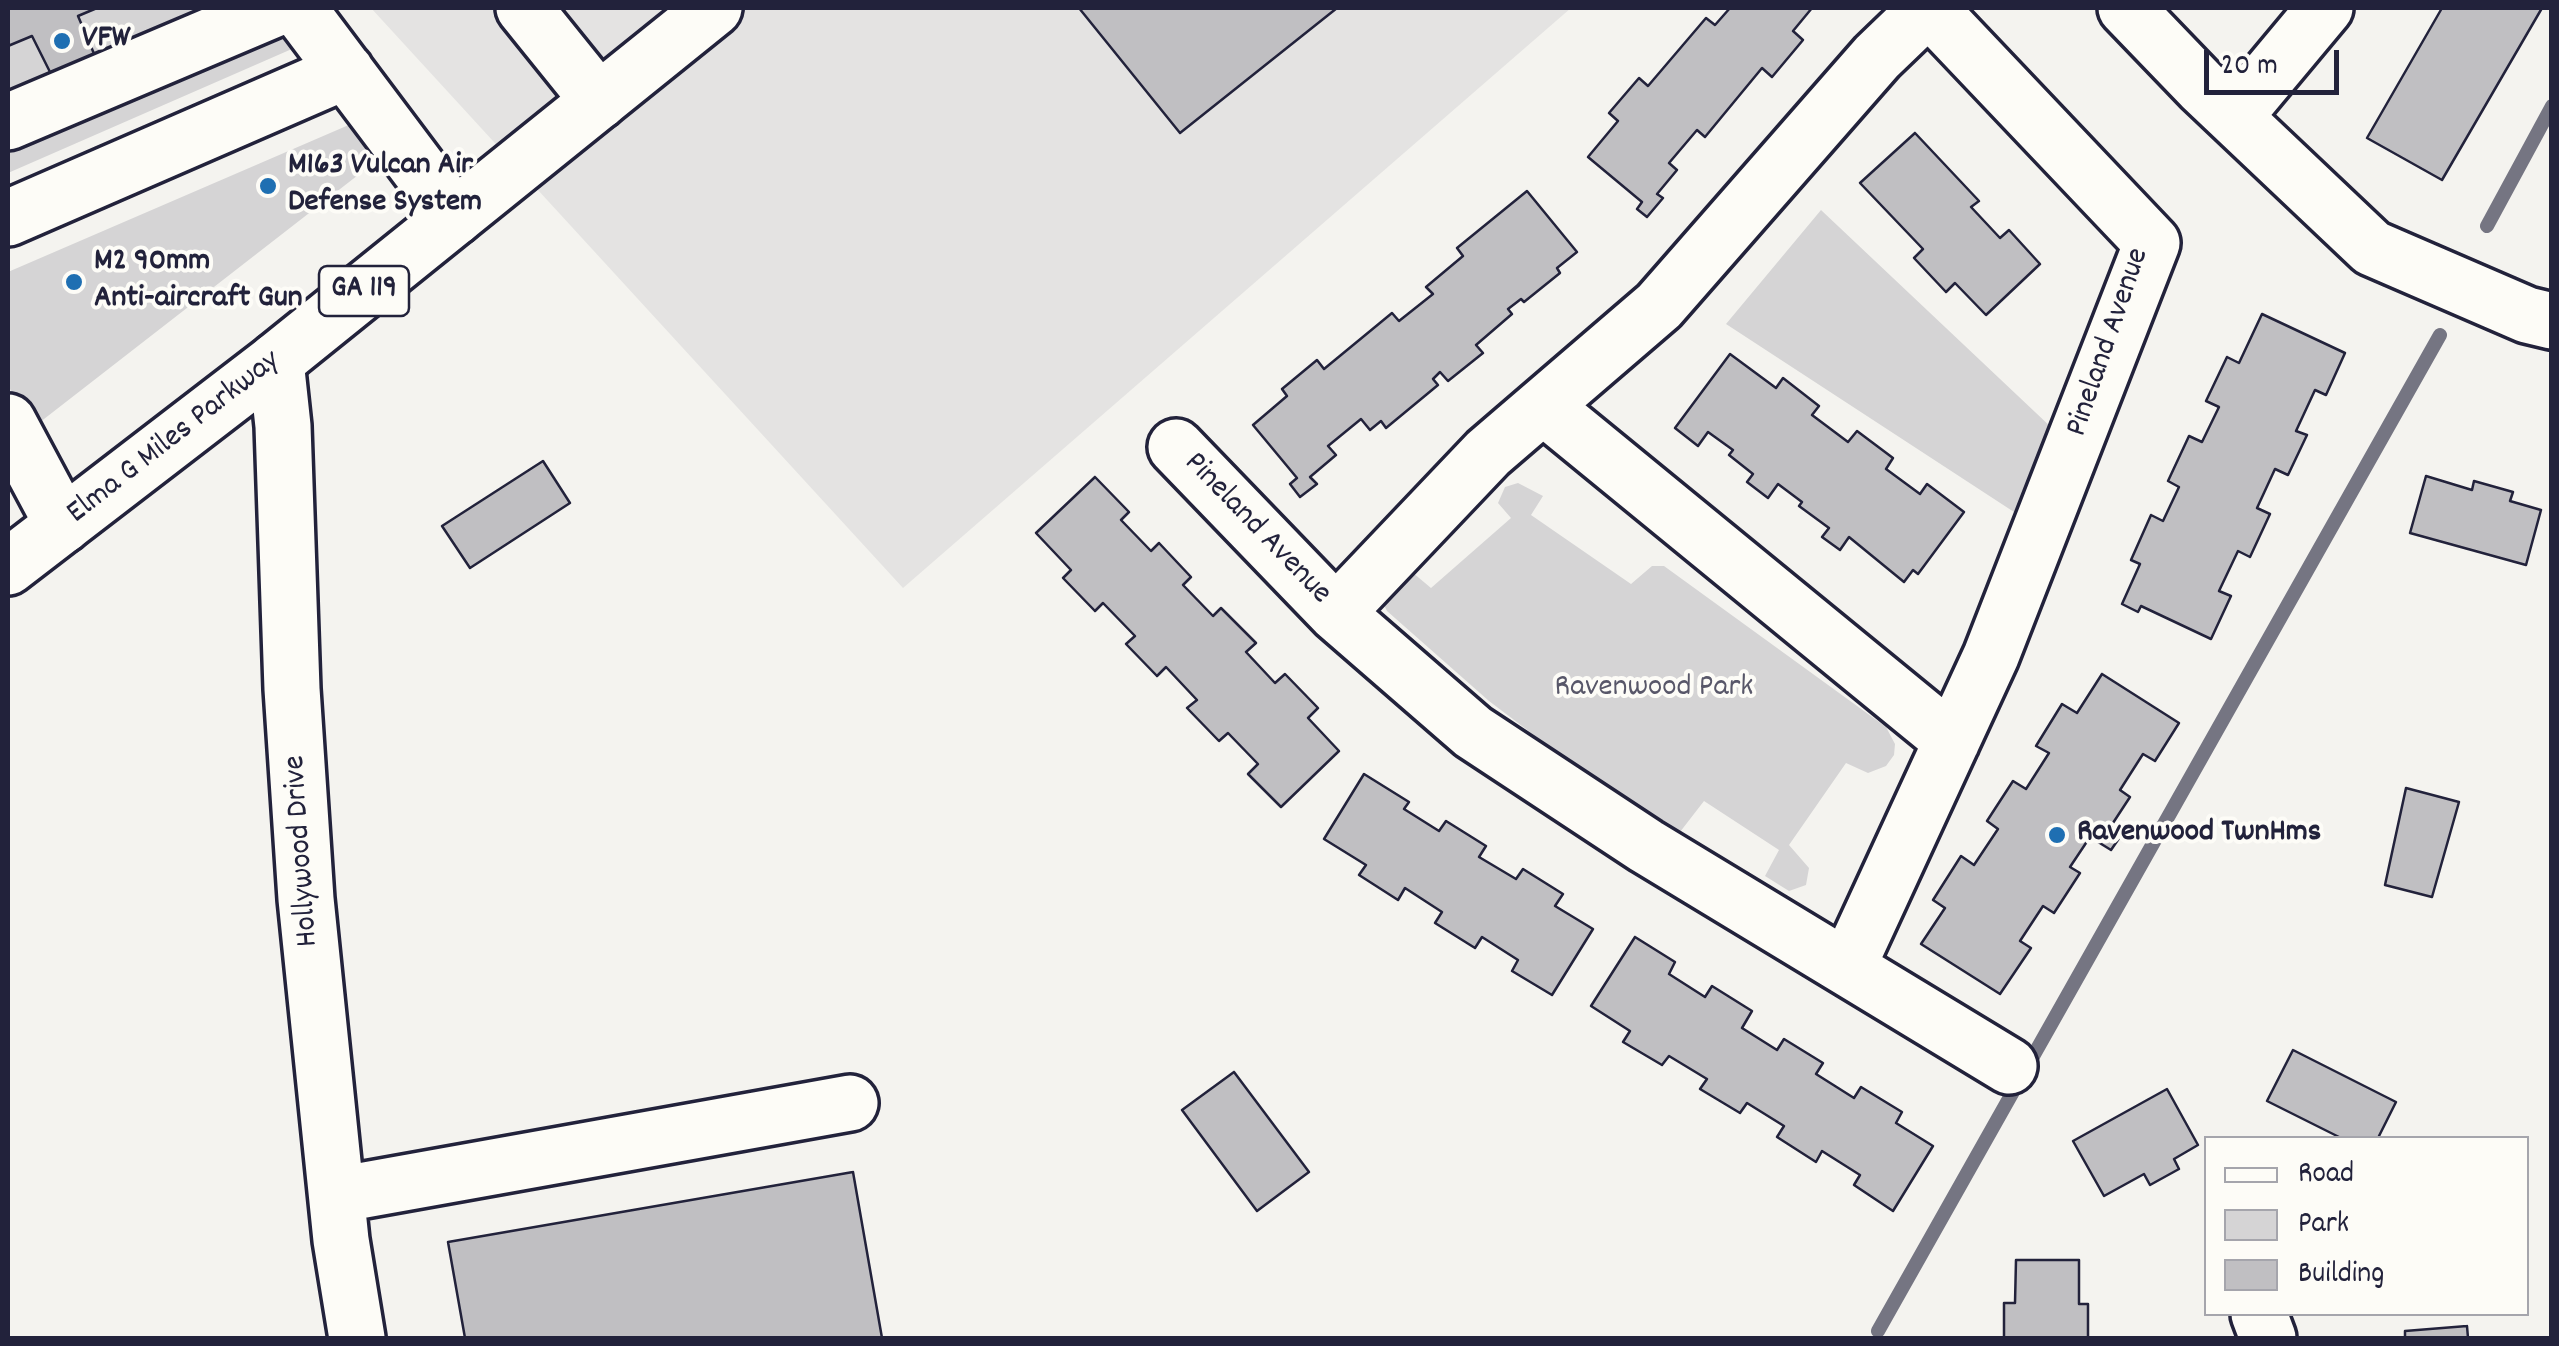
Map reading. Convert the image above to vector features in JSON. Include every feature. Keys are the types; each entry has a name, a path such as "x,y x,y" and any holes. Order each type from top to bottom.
{"street":[{"path":"8,122 277,8"},
{"path":"298,8 456,217"},
{"path":"524,8 599,101"},
{"name":"Elma G Miles Parkway","path":"8,567 276,362 714,8"},
{"name":"Pineland Avenue","path":"1336,613 1488,453 1659,306 1878,57 1929,8 2152,243 1991,656 1848,966"},
{"path":"2126,8 2372,248 2527,315 2552,322"},
{"path":"2234,117 2324,8"},
{"path":"8,218 346,71"},
{"name":"Hollywood Drive","path":"276,362 284,426 292,689 306,899 336,1195 357,1338"},
{"path":"1543,406 1952,741"},
{"path":"8,422 63,525"},
{"name":"Pineland Avenue","path":"1176,447 1336,613 1474,732 1646,846 2009,1066"},
{"path":"336,1195 850,1103"}],"shaded area":[{"path":"371,8 1571,8 903,588"}],"green space":[{"path":"97,8 212,8 95,56 78,16"},
{"path":"296,28 301,45 8,173 8,154"},
{"path":"32,36 51,74 8,94 8,46"},
{"path":"358,121 380,158 35,426 23,421 8,384 8,272"},
{"path":"1821,210 2053,429 2014,512 1726,324"},
{"name":"Ravenwood Park","path":"1518,483 1543,496 1531,515 1631,584 1652,566 1664,566 1886,727 1895,744 1894,755 1886,766 1868,773 1846,763 1789,845 1809,868 1806,885 1789,891 1765,876 1779,850 1704,801 1680,832 1588,776 1489,701 1387,611 1382,601 1400,562 1431,588 1511,518 1498,503 1505,487"}],"building":[{"name":"VFW","path":"8,8 97,8 78,16 95,56 51,74 32,36 8,46"},
{"path":"1079,8 1337,8 1180,133"},
{"path":"1730,8 1812,8 1793,31 1803,40 1772,77 1762,68 1705,137 1697,130 1669,163 1677,170 1657,194 1663,198 1647,217 1637,209 1642,202 1588,157 1618,121 1609,113 1639,78 1648,86 1706,18 1715,25"},
{"path":"2442,8 2542,8 2442,180 2367,138"},
{"path":"1915,133 1979,201 1971,207 2000,238 2009,230 2040,264 1986,315 1955,283 1946,292 1914,258 1923,249 1860,183"},
{"path":"1527,191 1577,252 1557,268 1560,273 1524,302 1521,299 1508,309 1512,314 1476,345 1483,353 1448,381 1440,372 1433,379 1438,385 1386,428 1381,421 1370,430 1361,419 1328,446 1336,455 1310,477 1317,484 1300,497 1290,484 1297,478 1253,425 1287,396 1282,389 1317,360 1324,369 1392,313 1399,321 1433,294 1426,287 1463,256 1457,248"},
{"path":"2262,314 2345,353 2326,395 2315,390 2296,431 2307,435 2288,475 2275,469 2257,508 2270,514 2250,557 2238,551 2219,591 2231,596 2211,639 2141,606 2138,612 2122,604 2140,564 2131,560 2151,515 2163,521 2179,487 2168,481 2189,436 2202,442 2219,407 2206,401 2227,357 2239,363"},
{"path":"1730,354 1776,388 1783,378 1819,406 1812,415 1848,442 1857,431 1893,458 1886,469 1920,494 1927,484 1964,512 1918,574 1913,570 1904,582 1849,537 1840,550 1822,537 1829,528 1778,484 1768,498 1747,482 1753,474 1729,455 1733,450 1708,432 1698,446 1675,428"},
{"path":"543,461 570,503 470,568 442,526"},
{"path":"2426,476 2472,490 2474,481 2513,492 2510,501 2541,510 2526,565 2410,533"},
{"path":"1095,477 1129,512 1121,520 1151,551 1159,543 1191,577 1183,585 1213,616 1221,608 1256,643 1246,652 1275,683 1285,674 1318,708 1308,718 1339,751 1281,807 1248,774 1258,764 1228,733 1219,741 1187,708 1197,700 1166,667 1157,676 1126,644 1135,636 1103,603 1095,611 1063,578 1071,570 1036,533"},
{"name":"Ravenwood TwnHms","path":"2102,674 2179,723 2155,761 2143,754 2120,790 2130,797 2111,826 2122,834 2111,850 2090,837 2070,867 2080,873 2054,913 2043,906 2020,941 2031,948 2000,994 1921,944 1945,908 1933,900 1961,856 1974,865 1998,829 1987,821 2013,781 2026,789 2049,753 2036,746 2062,704 2077,713"},
{"path":"1364,774 1409,802 1404,809 1439,831 1446,821 1486,846 1479,857 1516,879 1523,869 1563,894 1555,906 1593,929 1552,995 1512,971 1518,960 1482,937 1475,948 1435,923 1442,912 1405,888 1398,900 1359,875 1366,865 1324,839"},
{"path":"2406,788 2459,802 2432,897 2385,885"},
{"path":"1635,937 1675,962 1669,974 1705,997 1712,986 1752,1011 1742,1028 1777,1050 1784,1039 1823,1063 1816,1074 1854,1098 1861,1087 1902,1112 1896,1123 1933,1146 1893,1211 1854,1185 1860,1175 1822,1151 1816,1162 1777,1137 1784,1126 1747,1103 1740,1113 1700,1089 1707,1079 1669,1056 1662,1065 1623,1042 1630,1031 1591,1006"},
{"path":"2293,1050 2396,1102 2379,1136 2337,1136 2267,1101"},
{"path":"1234,1072 1309,1172 1257,1211 1182,1110"},
{"path":"2167,1089 2198,1145 2174,1159 2179,1169 2150,1185 2144,1174 2104,1196 2073,1141"},
{"path":"853,1172 882,1338 465,1338 448,1242"},
{"path":"2016,1260 2079,1260 2079,1304 2088,1304 2088,1338 2004,1337 2004,1303 2015,1303"},
{"path":"2467,1326 2468,1338 2405,1338 2405,1331"}],"waterway":[{"path":"2487,226 2552,106"},
{"path":"1878,1331 2440,335"}],"place":[{"name":"VFW","path":"62,41"},
{"name":"M163 Vulcan Air Defense System","path":"268,186"},
{"name":"M2 90mm Anti-aircraft Gun","path":"74,282"},
{"name":"Ravenwood TwnHms","path":"2057,835"}]}
